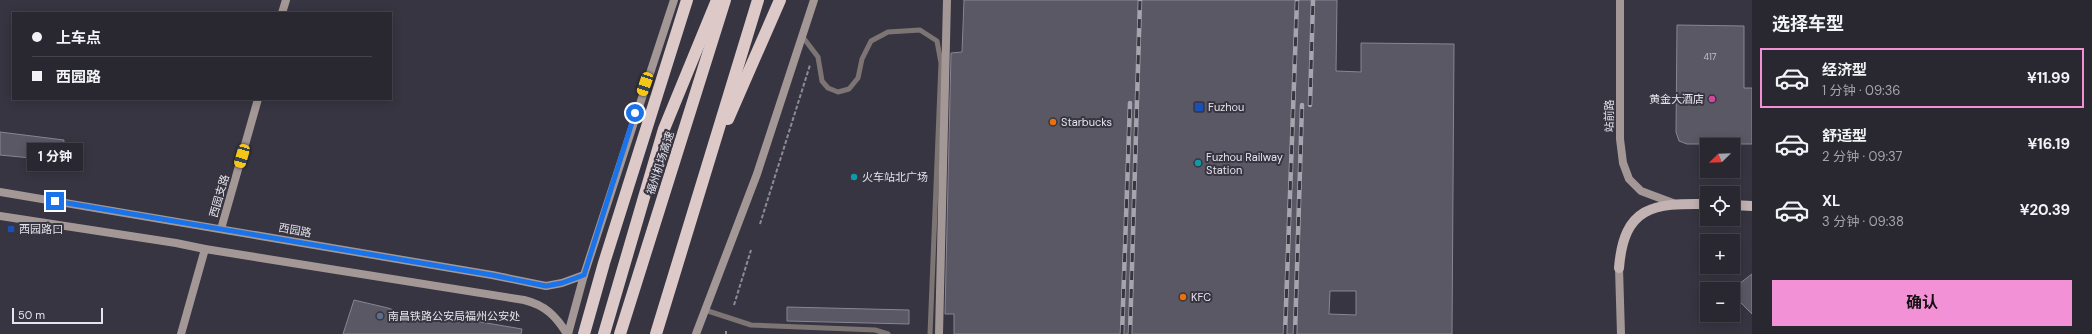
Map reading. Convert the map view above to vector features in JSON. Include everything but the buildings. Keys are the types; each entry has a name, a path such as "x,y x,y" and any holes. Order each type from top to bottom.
{"highway":[{"path":"584,334 687,0"},
{"path":"604,334 664,129 717,0"},
{"name":"福州机场高速","path":"620,334 725,0"},
{"path":"656,334 758,0"},
{"path":"706,171 780,0"}],"main road":[{"path":"282,12 286,0"},
{"path":"568,334 584,275 674,0"},
{"path":"696,334 757,174 814,0"},
{"path":"939,334 947,0"},
{"name":"站前路","path":"1620,0 1620,139 1623,163 1629,179 1641,191 1673,203"},
{"name":"西园支路","path":"221,229 258,100"},
{"name":"西园路","path":"0,192 492,275 542,286 556,285 584,275"},
{"path":"1621,334 1619,268 1623,240 1634,222 1647,210 1673,203 1700,204"},
{"path":"1740,205 1752,206"},
{"path":"0,216 176,243 530,302 543,307 551,313 568,334"},
{"path":"181,334 205,249"}],"lane":[{"path":"802,36 818,57 822,81 828,88 838,92 849,88 858,78 862,59 871,41 888,32 920,30 937,41 941,63 930,334"},
{"path":"705,310 751,325 875,330 888,334"}],"path":[{"path":"760,224 811,62"},
{"path":"734,305 751,250"}],"railway":[{"path":"1130,334 1140,0"},
{"path":"1285,334 1297,0"},
{"path":"1310,105 1313,0"},
{"path":"1122,334 1130,103"},
{"path":"1295,334 1302,105"}],"place":[{"name":"黄金大酒店","path":"1712,99"},
{"name":"Fuzhou","path":"1199,107"},
{"name":"Starbucks","path":"1053,122"},
{"name":"Fuzhou Railway Station","path":"1198,163"},
{"name":"火车站北广场","path":"854,177"},
{"name":"西园路口","path":"11,229"},
{"name":"KFC","path":"1183,297"},
{"name":"南昌铁路公安局福州公安处","path":"380,316"}],"route":[{"path":"55,201 492,275 542,286 556,285 584,275 635,113"}]}
